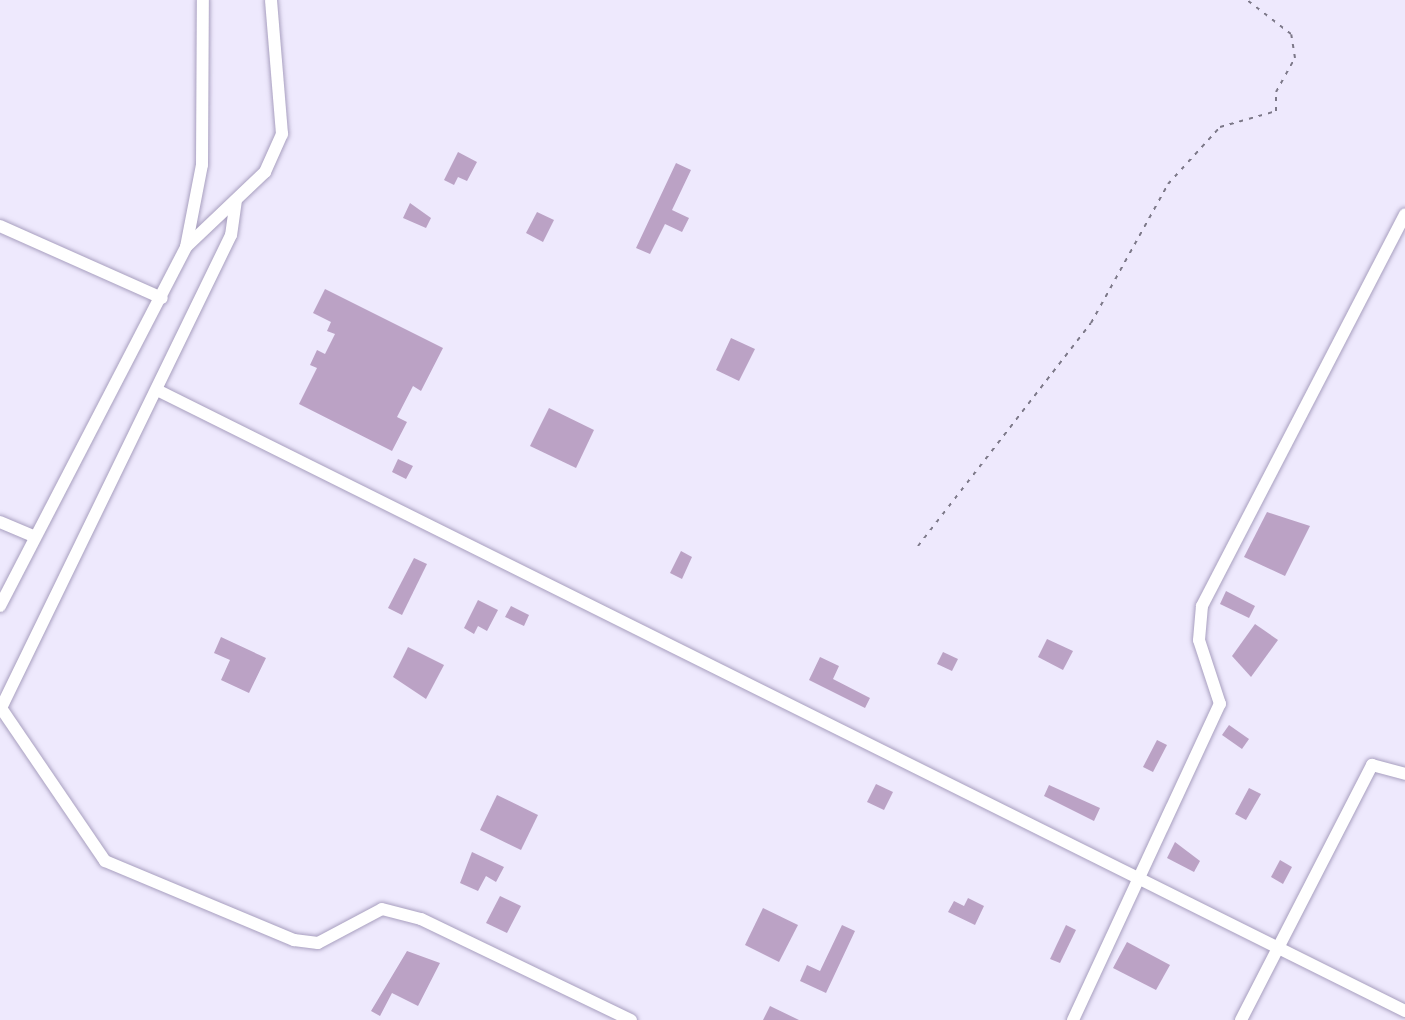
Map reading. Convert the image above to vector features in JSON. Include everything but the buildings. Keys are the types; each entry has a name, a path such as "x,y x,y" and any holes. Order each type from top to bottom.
{"street":[{"path":"0,606 186,247 202,165 203,0"},
{"path":"186,247 265,172 282,134 271,0"},
{"path":"236,200 231,235 159,391 1,708 105,861 294,940 318,943 382,909 421,919 631,1020"},
{"path":"1073,1020 1145,876 1220,704 1199,640 1202,606 1405,215"},
{"path":"0,226 162,298"},
{"path":"159,391 1145,876 1277,951 1405,1011"},
{"path":"0,522 35,537"},
{"path":"1241,1020 1372,765 1405,774"}],"path":[{"path":"918,546 1091,323 1168,184 1220,127 1276,111 1276,92 1295,58 1291,34 1247,0"}]}
